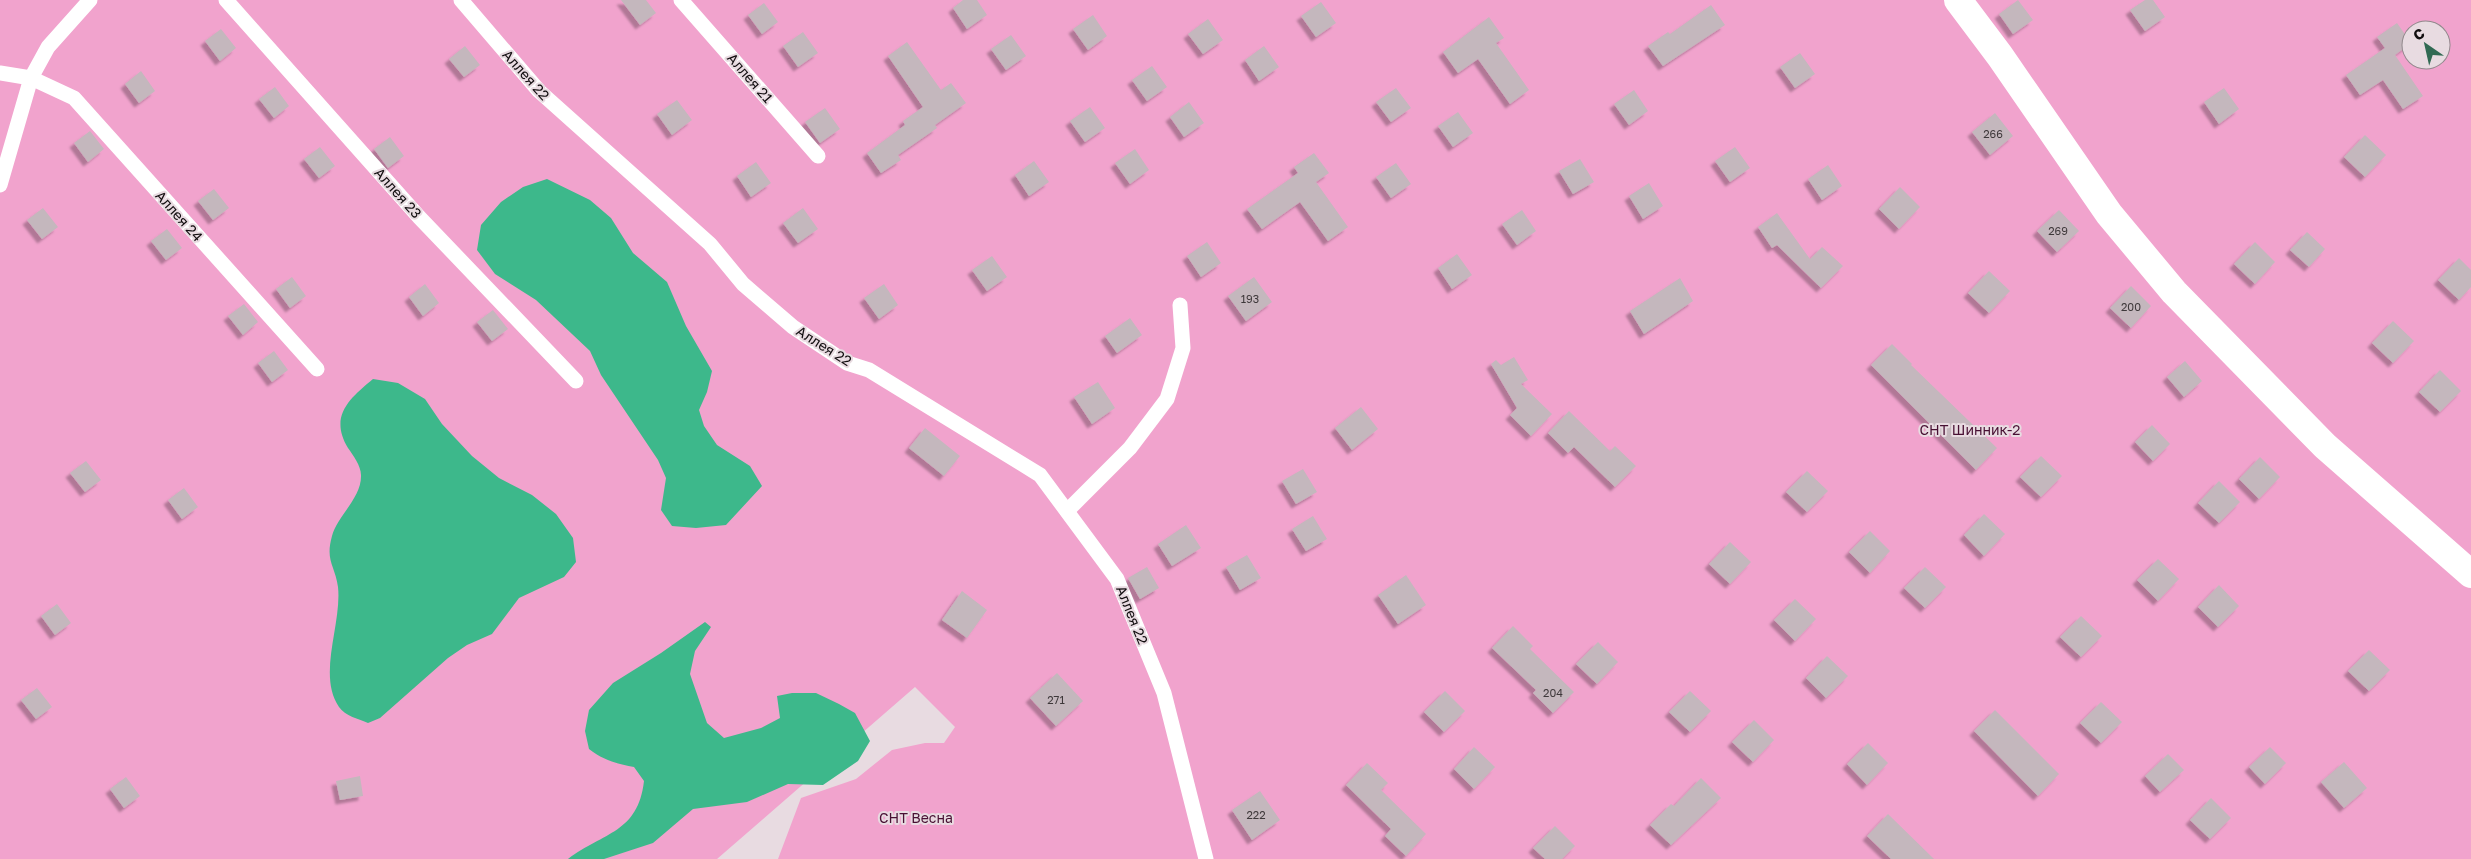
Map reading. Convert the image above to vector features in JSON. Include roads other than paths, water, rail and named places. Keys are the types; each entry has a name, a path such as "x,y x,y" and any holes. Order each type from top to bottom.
{"street":[{"path":"1958,0 2000,56 2109,214 2174,292 2325,446 2471,574"}],"lane":[{"path":"0,185 31,78 48,47 90,0"},
{"name":"Аллея 23","path":"226,0 419,217 576,380"},
{"name":"Аллея 22","path":"461,0 539,91 710,244 743,284 779,315 847,363 869,370 1040,475 1117,579 1164,693 1206,859"},
{"name":"Аллея 21","path":"682,0 818,156"},
{"name":"Аллея 24","path":"0,73 31,78 74,98 317,369"},
{"path":"1067,511 1130,448 1167,399 1183,348 1180,305"}],"park label":[{"name":"СНТ Шинник-2","path":"1970,430"},
{"name":"СНТ Весна","path":"916,818"}]}
